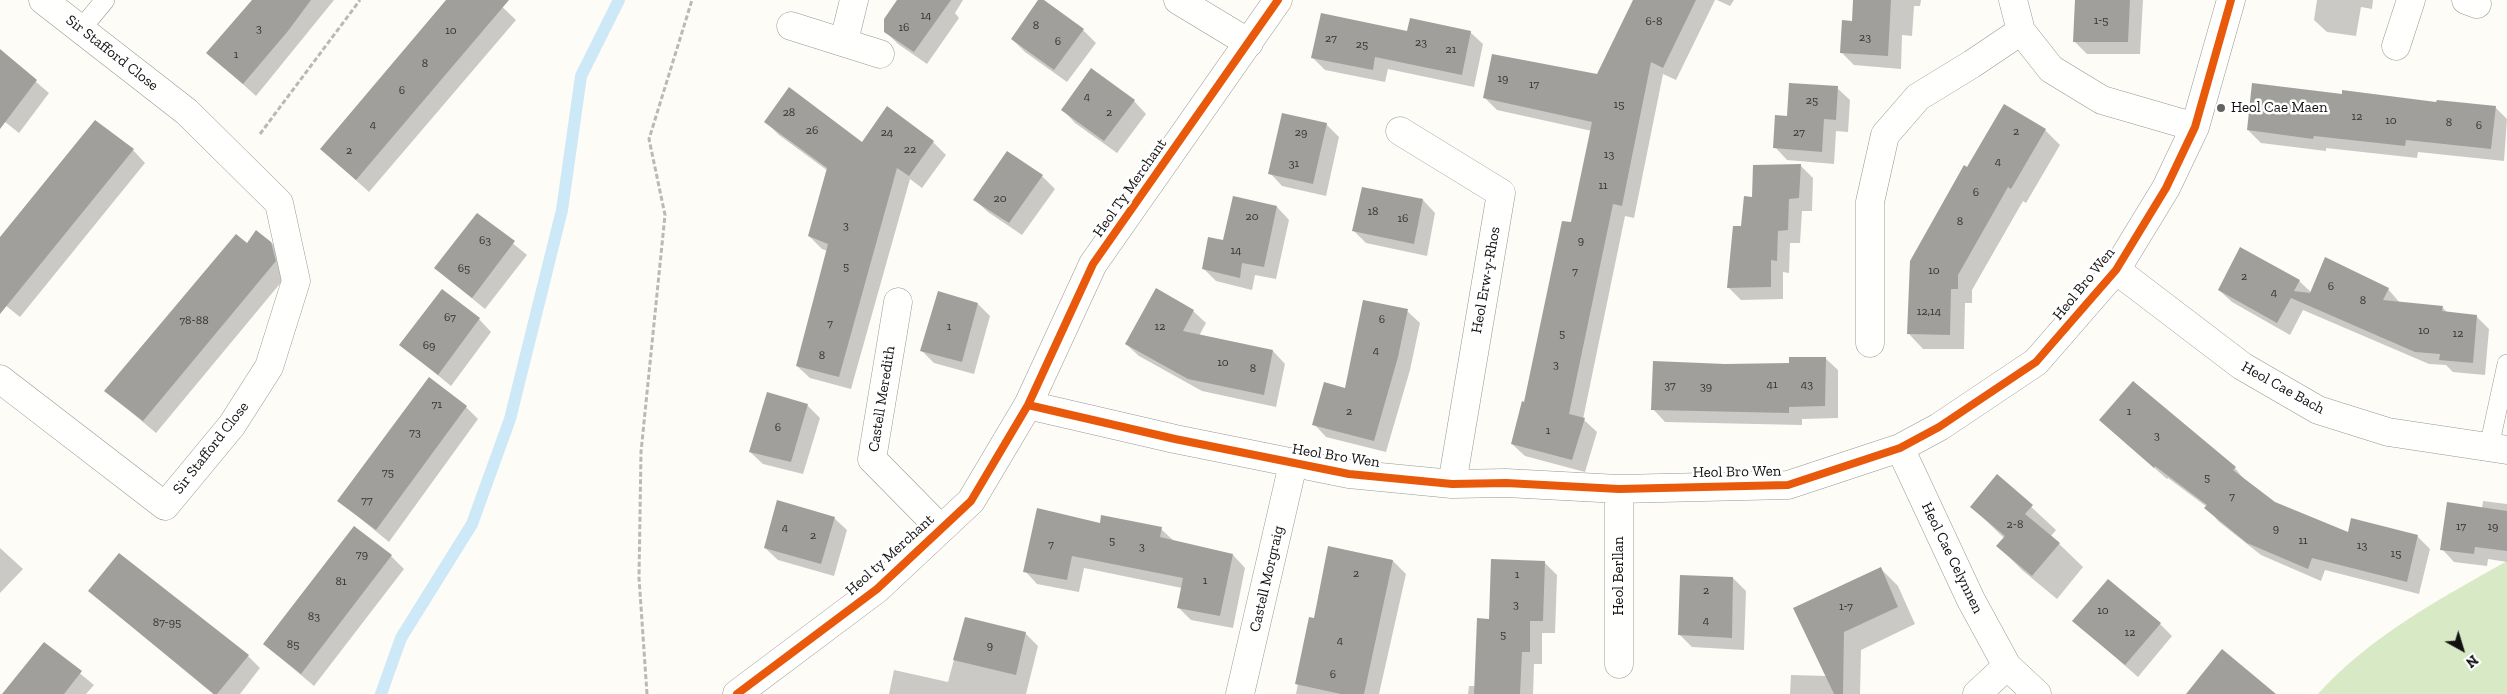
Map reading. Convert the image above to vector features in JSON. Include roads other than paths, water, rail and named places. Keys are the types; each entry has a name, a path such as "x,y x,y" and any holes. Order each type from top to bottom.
{"street":[{"name":"Sir Stafford Close","path":"0,379 166,506 232,424 269,367 296,281 279,203 187,112 43,0"},
{"path":"844,41 854,0"},
{"path":"1178,0 1249,43"},
{"name":"Heol Ty Merchant","path":"1028,406 1094,264 1278,0"},
{"path":"2013,0 2021,31 2052,69 2102,100 2195,127"},
{"name":"Heol Bro Wen","path":"1028,406 1293,464 1349,474 1452,484 1506,483 1619,489 1788,485 1900,448 1939,427 2036,362 2116,270 2166,188 2195,127 2231,0"},
{"path":"2396,46 2411,0"},
{"path":"792,26 880,54"},
{"path":"1870,343 1870,202 1885,135 1918,97 2021,31"},
{"name":"Heol Erw-y-Rhos","path":"1400,132 1502,193 1452,484"},
{"name":"Heol Cae Bach","path":"2116,270 2242,366 2318,410 2388,432 2498,449"},
{"name":"Castell Meredith","path":"898,302 872,459 941,529"},
{"name":"Heol ty Merchant","path":"737,694 877,589 970,501 1028,406"},
{"name":"Heol Cae Celynnen","path":"1900,448 1971,600 2007,666 2037,694"},
{"name":"Castell Morgraig","path":"1240,694 1293,464"},
{"name":"Heol Berllan","path":"1619,489 1619,664"},
{"path":"1977,694 2007,666"}],"lane":[{"path":"81,30 104,0"},
{"path":"2498,449 2507,364"}],"waterway":[{"path":"381,694 401,638 472,524 510,419 562,210 581,76 619,0"}],"place":[{"name":"Heol Cae Maen","path":"2221,108"}]}
